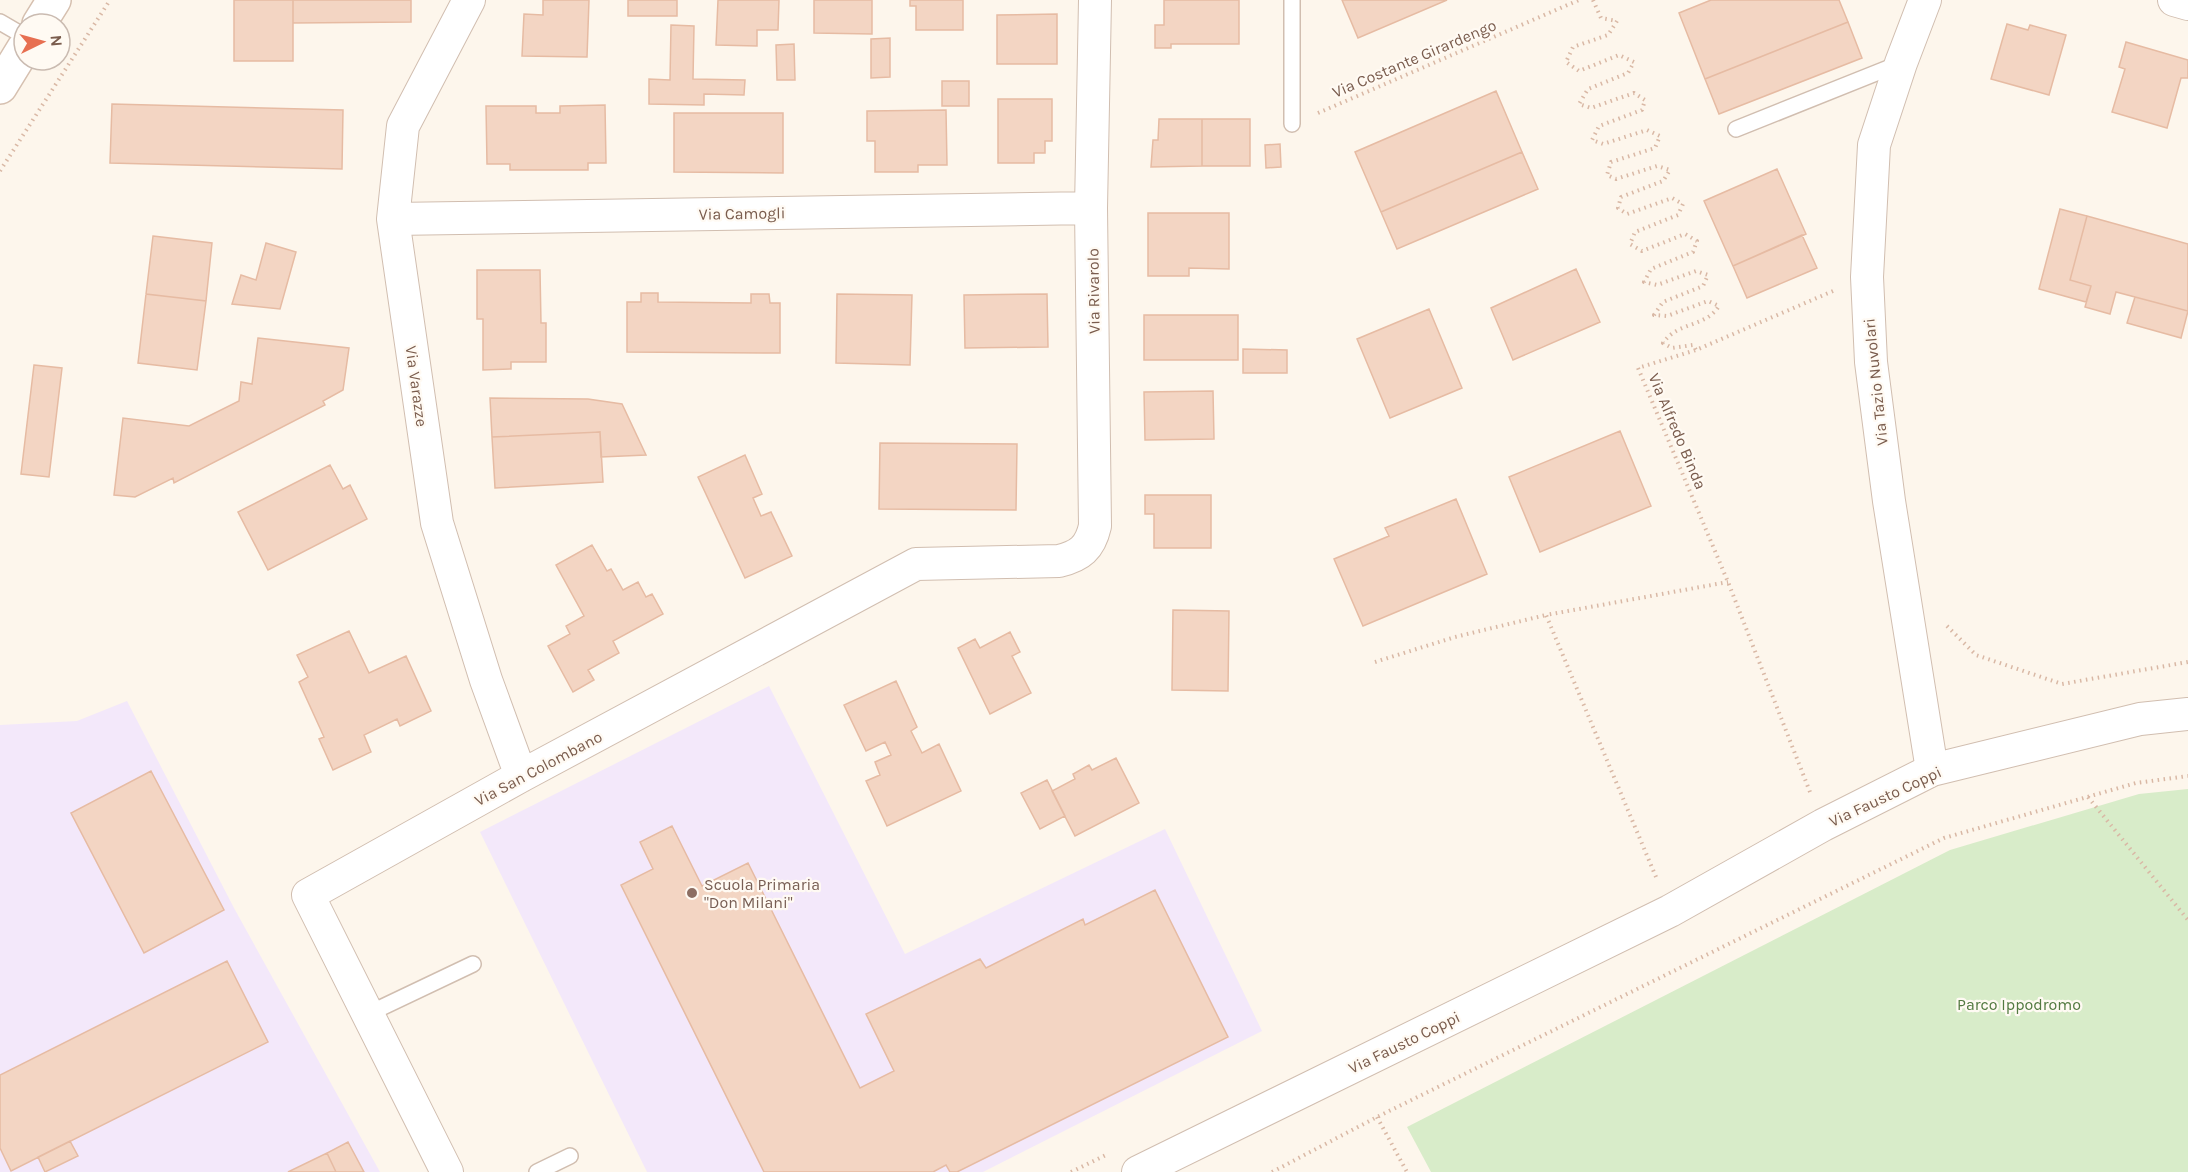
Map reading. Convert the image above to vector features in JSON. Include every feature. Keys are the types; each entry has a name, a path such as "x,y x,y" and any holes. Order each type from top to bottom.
{"main road":[{"path":"0,87 12,68"}],"street":[{"name":"Via Varazze","path":"469,0 403,126 393,219 437,523 486,680 521,776"},
{"name":"Via Rivarolo","path":"1059,561 1073,558 1085,549 1092,540 1095,526 1091,208 1095,0"},
{"name":"Via Tazio Nuvolari","path":"1925,0 1900,63 1874,145 1867,277 1871,362 1889,501 1932,770"},
{"path":"2174,0 2188,4"},
{"name":"Via Camogli","path":"393,219 1091,208"},
{"name":"Via San Colombano","path":"447,1172 308,895 521,776 916,564 1059,561"},
{"name":"Via Fausto Coppi","path":"1138,1172 1670,911 1823,825 1932,770 2140,719 2188,714"}],"lane":[{"path":"1292,0 1292,124"},
{"path":"1736,129 1900,63"},
{"path":"368,1014 473,964"},
{"path":"537,1172 570,1156"}],"path":[{"path":"0,171 110,0"},
{"name":"Via Costante Girardengo","path":"1292,124 1579,0"},
{"name":"Via Alfredo Binda","path":"1593,0 1601,18 1617,21 1608,35 1574,47 1566,62 1579,70 1619,55 1634,62 1628,74 1588,89 1579,104 1591,108 1634,93 1645,100 1642,110 1599,126 1592,140 1603,144 1647,130 1660,136 1654,148 1611,162 1607,175 1616,179 1658,166 1670,170 1663,181 1621,197 1618,208 1627,214 1672,198 1683,204 1678,215 1635,232 1630,244 1642,251 1685,234 1697,241 1693,252 1651,269 1644,282 1657,285 1696,271 1708,275 1703,286 1663,302 1654,315 1667,316 1708,301 1719,306 1712,317 1671,332 1664,343 1672,348 1693,345 1696,350 1638,368 1728,582"},
{"path":"1696,350 1867,277"},
{"path":"1374,662 1455,637 1546,615 1728,582 1823,825"},
{"path":"1546,615 1670,911"},
{"path":"1944,619 1949,630 1976,655 2062,684 2188,662"},
{"path":"1272,1172 1377,1117 1944,838 2136,783 2188,776"},
{"path":"2088,796 2188,920"},
{"path":"1377,1117 1407,1172"}],"shaded area":[{"name":"Scuola Primaria \"Don Milani\"","path":"769,686 905,954 1165,829 1262,1031 983,1172 647,1172 480,832"},
{"path":"127,701 234,908 380,1172 0,1172 0,725 77,721"}],"green space":[{"name":"Parco Ippodromo","path":"2188,789 2188,1172 1431,1172 1407,1127 1950,850 2139,794"}],"building":[{"path":"234,0 293,0 293,61 234,61"},
{"path":"293,0 411,0 411,22 293,23"},
{"path":"543,0 589,0 587,57 522,56 524,14 543,15"},
{"path":"628,0 677,0 677,16 628,16"},
{"path":"718,0 779,0 778,30 757,30 757,46 716,45"},
{"path":"814,0 872,0 872,34 814,33"},
{"path":"910,0 963,0 963,30 916,30 916,6 910,6"},
{"path":"1164,0 1239,0 1239,44 1171,44 1171,48 1155,48 1155,25 1164,25"},
{"path":"1342,0 1447,0 1358,38"},
{"path":"1711,0 1839,0 1848,22 1705,79 1679,13"},
{"path":"1057,14 1057,64 997,64 997,15"},
{"path":"1848,22 1862,58 1719,114 1705,79"},
{"path":"2007,24 2028,30 2030,25 2066,35 2049,95 1991,79"},
{"path":"671,25 694,26 693,79 745,80 744,95 704,94 704,105 649,104 649,79 670,80"},
{"path":"890,38 890,77 871,78 871,39"},
{"path":"2126,42 2188,60 2188,78 2181,78 2167,128 2112,112 2125,69 2119,67"},
{"path":"794,44 795,80 777,80 776,45"},
{"path":"942,81 969,81 969,106 942,106"},
{"path":"1496,91 1522,152 1381,212 1355,152"},
{"path":"998,99 1052,99 1052,141 1045,141 1045,153 1034,153 1034,163 998,163"},
{"path":"112,104 343,110 342,169 110,163"},
{"path":"605,105 606,163 588,163 588,170 510,170 510,164 487,164 486,106 536,106 536,113 560,113 560,106"},
{"path":"946,110 947,165 918,165 918,172 875,172 875,141 867,141 867,111"},
{"path":"674,113 783,113 783,173 674,172"},
{"path":"1159,119 1202,119 1202,166 1151,167 1153,140 1158,140"},
{"path":"1202,119 1250,119 1250,166 1202,166"},
{"path":"1280,144 1281,167 1266,168 1265,145"},
{"path":"1522,152 1538,189 1397,249 1381,212"},
{"path":"1777,169 1806,234 1733,266 1704,201"},
{"path":"2060,209 2087,216 2070,280 2091,286 2086,302 2039,289"},
{"path":"1148,213 1229,213 1229,269 1189,268 1189,276 1148,276"},
{"path":"2087,216 2188,244 2188,311 2116,292 2110,314 2085,307 2091,286 2070,280"},
{"path":"1802,235 1817,268 1747,298 1733,266"},
{"path":"153,236 212,243 206,301 146,294"},
{"path":"266,243 296,252 280,309 232,304 241,275 256,280"},
{"path":"1576,269 1600,322 1513,360 1491,308"},
{"path":"477,270 540,270 541,323 546,323 546,362 511,362 511,369 483,370 483,319 477,319"},
{"path":"641,293 658,293 658,302 751,303 751,294 769,294 770,303 780,303 780,353 627,352 627,302 641,302"},
{"path":"146,294 206,301 197,370 138,363"},
{"path":"837,294 912,295 910,365 836,363"},
{"path":"1047,294 1048,347 965,348 964,295"},
{"path":"2135,297 2188,311 2181,338 2127,323"},
{"path":"1429,309 1462,388 1390,418 1357,339"},
{"path":"1144,315 1238,315 1238,360 1144,360"},
{"path":"258,338 349,348 343,390 323,401 325,405 174,483 173,478 135,497 114,495 123,418 189,426 239,401 241,382 252,384"},
{"path":"1243,349 1287,350 1287,373 1243,373"},
{"path":"34,365 62,368 49,477 21,474"},
{"path":"1213,391 1214,439 1145,440 1144,392"},
{"path":"490,398 588,399 622,404 646,455 601,457 600,432 492,437"},
{"path":"1620,431 1651,506 1540,552 1509,477"},
{"path":"600,432 603,482 495,488 492,437"},
{"path":"880,443 1017,444 1016,510 879,509"},
{"path":"745,455 762,494 753,498 761,516 771,512 792,556 745,578 698,477"},
{"path":"330,465 343,489 350,485 367,519 268,570 238,512"},
{"path":"1145,495 1211,495 1211,548 1154,548 1154,514 1145,514"},
{"path":"1456,499 1487,574 1363,626 1334,559 1389,536 1385,528"},
{"path":"592,545 607,571 611,569 623,590 638,582 646,597 652,594 663,614 613,641 619,653 588,670 594,680 573,692 548,646 570,634 566,626 584,616 556,565"},
{"path":"1173,610 1229,611 1228,691 1172,690"},
{"path":"349,631 369,673 406,656 431,711 400,726 397,719 364,735 371,752 333,770 319,739 324,737 299,682 308,677 297,655"},
{"path":"1010,632 1020,652 1012,656 1031,693 990,714 958,648 975,639 980,648"},
{"path":"896,681 917,727 911,731 922,753 939,744 961,791 887,826 866,781 880,775 875,762 891,755 885,742 866,751 844,705"},
{"path":"1116,758 1139,803 1075,836 1052,791 1075,779 1073,774 1089,765 1092,770"},
{"path":"151,771 224,910 144,953 71,813"},
{"path":"1047,780 1065,816 1040,829 1021,793"},
{"path":"672,826 702,886 748,863 860,1088 894,1071 866,1014 980,959 986,968 1083,919 1085,925 1155,890 1228,1037 957,1172 950,1172 946,1165 933,1172 764,1172 621,885 653,869 640,842"},
{"path":"227,961 268,1042 11,1171 0,1148 0,1075"},
{"path":"70,1141 78,1156 45,1172 38,1157"},
{"path":"348,1142 364,1172 336,1172 327,1153"},
{"path":"327,1153 336,1172 288,1172"}],"place":[{"name":"Scuola Primaria \"Don Milani\"","path":"692,893"}]}
